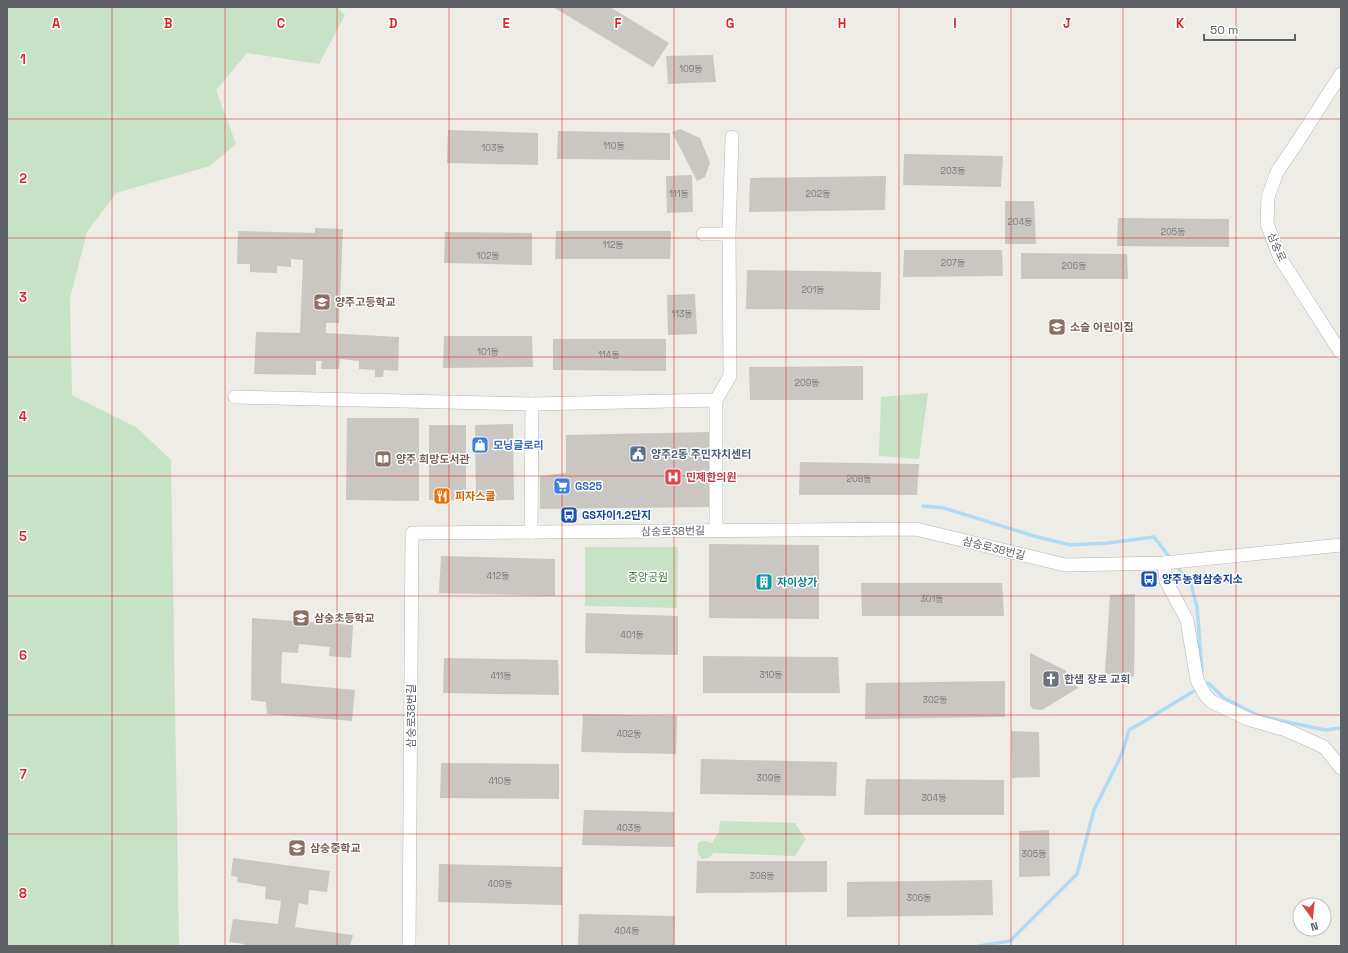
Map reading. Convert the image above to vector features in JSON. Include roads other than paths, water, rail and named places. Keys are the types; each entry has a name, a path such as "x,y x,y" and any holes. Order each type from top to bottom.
{"street":[{"name":"삼숭로","path":"1341,74 1276,172 1268,197 1267,224 1280,258 1341,353"},
{"path":"716,530 716,400 730,376 729,234 732,137"},
{"path":"703,234 729,234"},
{"path":"235,397 532,404 716,400"},
{"path":"531,532 532,404"},
{"name":"삼숭로38번길","path":"409,946 412,533 916,529 1065,565 1171,563 1341,545"},
{"path":"1171,563 1166,581 1187,620 1201,687 1205,695 1212,702 1248,720 1286,730 1324,747 1341,768"}],"waterway":[{"path":"923,506 944,508 1034,536 1070,545 1108,543 1154,537 1171,559"},
{"path":"1176,565 1191,584 1197,607 1202,671"},
{"path":"979,946 1010,941 1077,874 1094,810 1122,754 1129,730 1208,683 1224,698 1259,716 1325,730 1341,728"}],"place":[{"name":"양주고등학교","path":"322,302"},
{"name":"소슬 어린이집","path":"1057,327"},
{"name":"모닝글로리","path":"480,445"},
{"name":"양주2동 주민자치센터","path":"638,454"},
{"name":"양주 희망도서관","path":"383,459"},
{"name":"민제한의원","path":"673,477"},
{"name":"GS25","path":"562,486"},
{"name":"피자스쿨","path":"442,496"},
{"name":"GS자이1.2단지","path":"569,515"},
{"name":"양주농협삼숭지소","path":"1149,579"},
{"name":"자이상가","path":"764,582"},
{"name":"삼숭초등학교","path":"301,618"},
{"name":"한샘 장로 교회","path":"1051,679"},
{"name":"삼숭중학교","path":"297,848"}],"park label":[{"name":"중앙공원","path":"648,577"}]}
